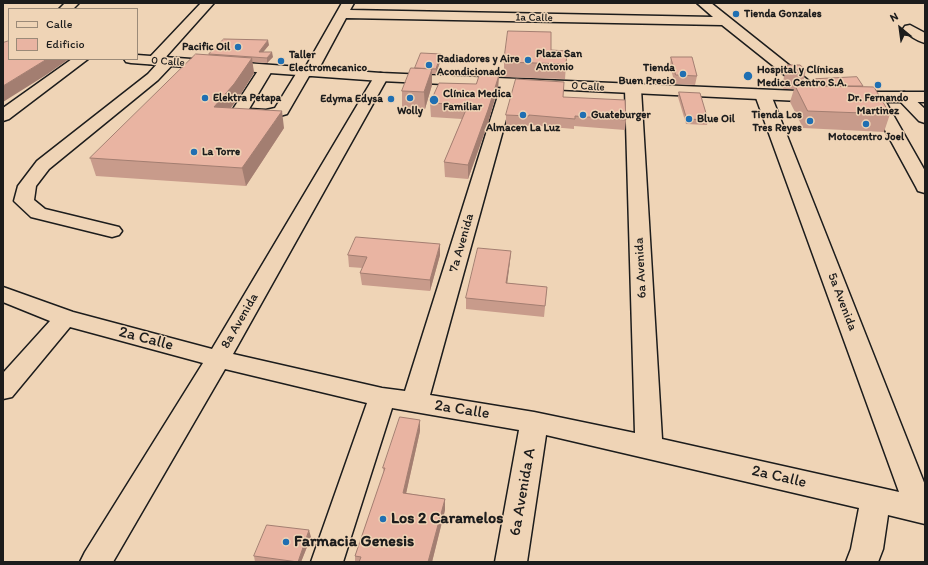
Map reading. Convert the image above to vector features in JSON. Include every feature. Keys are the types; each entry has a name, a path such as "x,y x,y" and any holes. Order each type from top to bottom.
{"street":[{"path":"112,231 38,213 24,202 27,186 43,165 153,77 161,62 208,3"},
{"path":"704,3 821,97"},
{"path":"266,69 241,109 244,113 266,115 282,111 345,8"},
{"name":"1a Calle","path":"345,8 726,21"},
{"path":"910,29 925,39"},
{"path":"3,116 80,60"},
{"name":"0 Calle","path":"138,60 381,77 633,89 821,97 925,97"},
{"name":"8a Avenida","path":"96,562 218,359 381,77"},
{"name":"7a Avenida","path":"415,402 509,83"},
{"name":"6a Avenida","path":"633,89 649,447"},
{"name":"5a Avenida","path":"763,95 922,511"},
{"path":"875,97 925,187"},
{"path":"904,97 924,117"},
{"name":"2a Calle","path":"3,294 65,318 218,359 382,397 534,422 649,447 922,511"},
{"path":"3,390 65,318"},
{"path":"327,562 382,397"},
{"name":"6a Avenida A","path":"511,562 534,422"},
{"path":"862,562 867,549 875,500"}],"building":[{"path":"508,31 551,32 551,50 567,51 566,64 504,62"},
{"path":"224,39 268,40 259,52 272,52 267,58 209,54"},
{"path":"8,41 8,60 45,60 3,86 3,43"},
{"name":"Radiadores y Aire Acondicionado","path":"421,53 441,54 436,69 415,68"},
{"path":"196,54 252,58 234,84 214,107 282,111 242,168 90,158"},
{"path":"671,57 692,57 697,76 676,75"},
{"path":"787,65 800,65 806,70 789,69"},
{"path":"411,68 432,69 424,92 402,91"},
{"path":"480,74 499,75 468,165 444,162 468,105 430,103 439,83 476,84"},
{"path":"857,77 863,86 825,86 816,79"},
{"path":"516,79 564,82 563,97 625,100 626,120 575,116 575,119 529,115 506,115"},
{"path":"795,85 874,87 890,114 808,111"},
{"path":"679,92 700,93 708,120 687,119"},
{"path":"356,237 440,244 430,280 360,273 367,257 348,255"},
{"path":"478,248 511,251 506,283 547,287 545,306 466,298"},
{"path":"400,417 420,420 403,493 445,499 428,562 359,562 361,557 355,556 385,468 383,468"},
{"path":"267,525 309,530 298,562 254,556"}],"place":[{"name":"Tienda Gonzales","path":"736,14"},
{"name":"Pacific Oil","path":"238,47"},
{"name":"Plaza San Antonio","path":"528,60"},
{"name":"Taller Electromecanico","path":"281,61"},
{"name":"Radiadores y Aire Acondicionado","path":"429,65"},
{"name":"Tienda Buen Precio","path":"683,74"},
{"name":"Hospital y Clínicas Medica Centro S.A.","path":"748,76"},
{"name":"Dr. Fernando Martinez","path":"878,85"},
{"name":"Elektra Petapa","path":"205,98"},
{"name":"Wolly","path":"410,98"},
{"name":"Edyma Edysa","path":"391,99"},
{"name":"Clínica Medica Familiar","path":"434,100"},
{"name":"Almacen La Luz","path":"523,115"},
{"name":"Guateburger","path":"583,115"},
{"name":"Blue Oil","path":"689,119"},
{"name":"Tienda Los Tres Reyes","path":"810,121"},
{"name":"Motocentro Joel","path":"866,124"},
{"name":"La Torre","path":"194,152"},
{"name":"Los 2 Caramelos","path":"383,519"},
{"name":"Farmacia Genesis","path":"286,542"}]}
